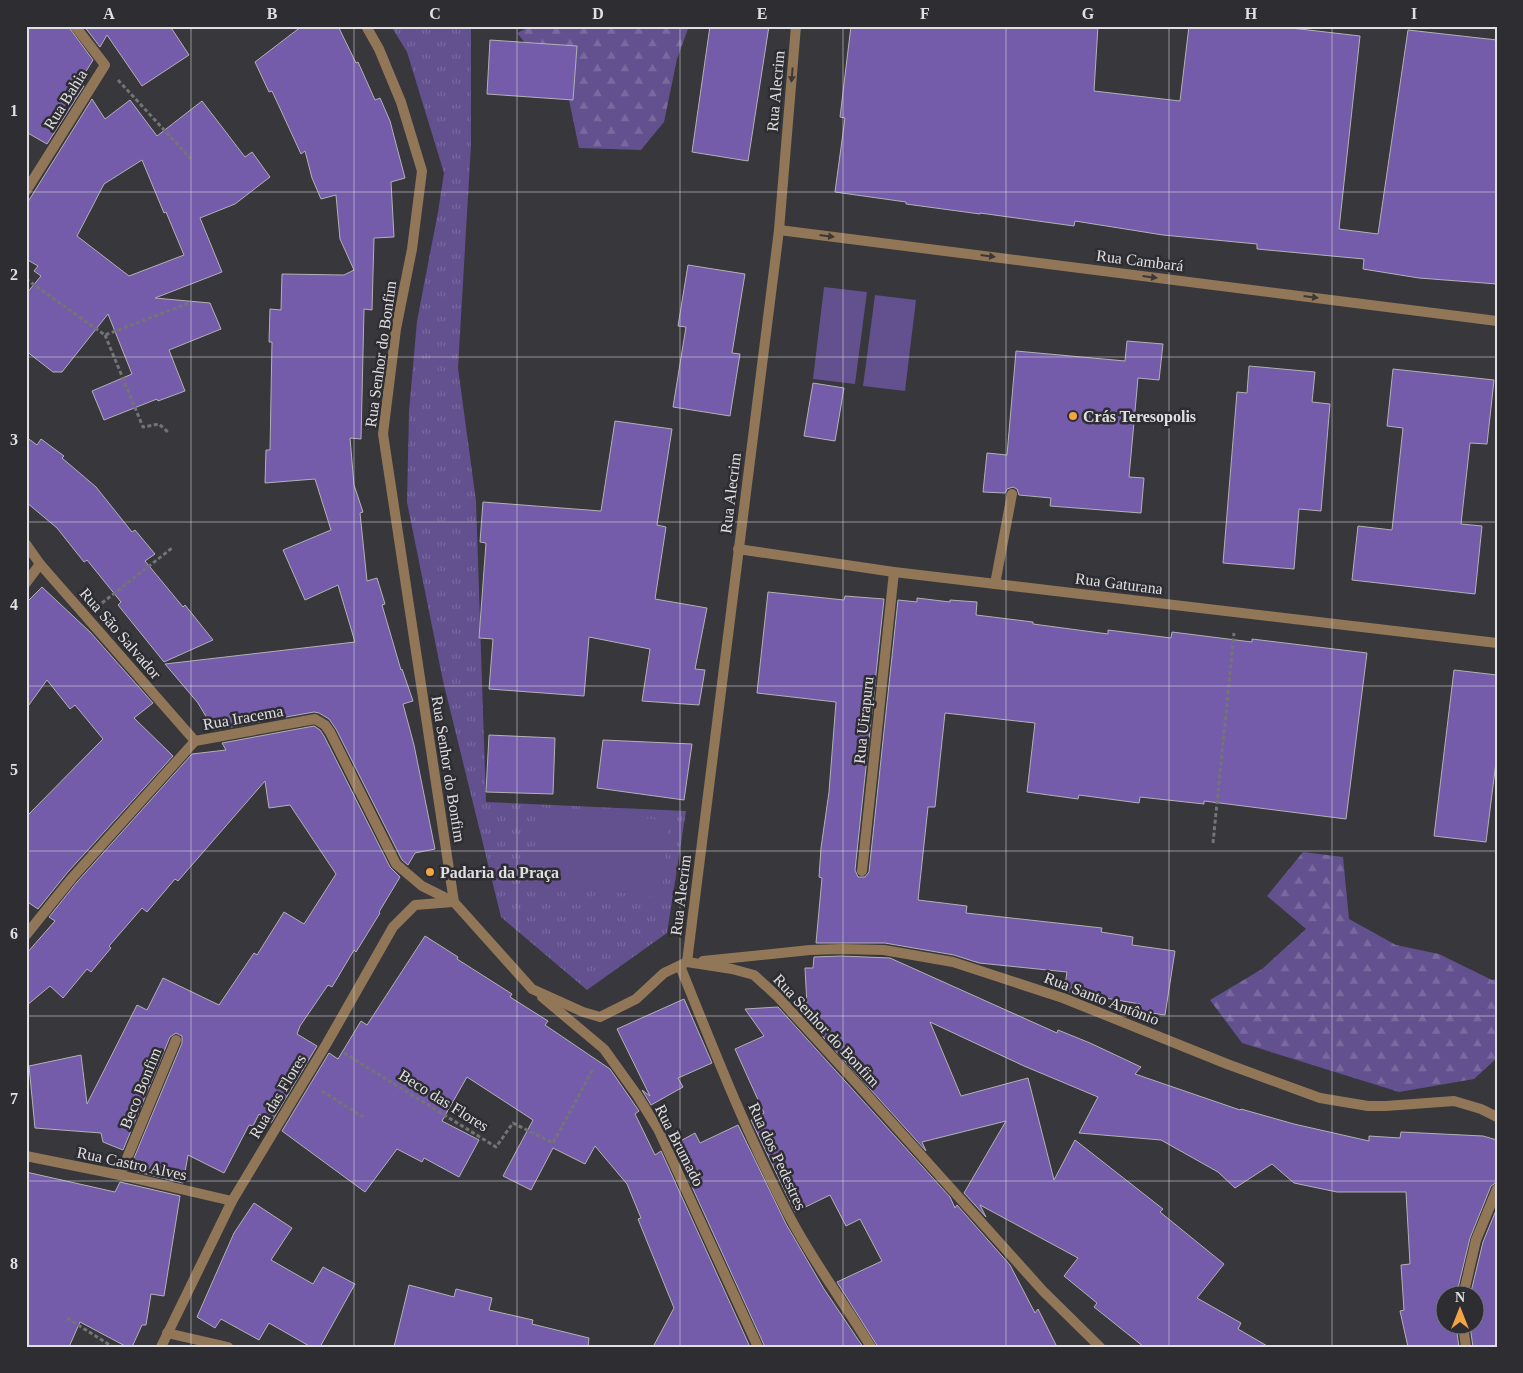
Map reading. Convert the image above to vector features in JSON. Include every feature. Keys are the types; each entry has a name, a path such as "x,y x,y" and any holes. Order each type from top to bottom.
{"street":[{"name":"Rua Bahia","path":"26,191 104,65 75,26"},
{"name":"Rua Senhor do Bonfim","path":"366,26 379,49 401,102 422,171 412,249 396,329 383,434 454,902"},
{"name":"Rua Alecrim","path":"683,964 779,230 796,26"},
{"name":"Rua Cambará","path":"779,230 1497,320"},
{"path":"995,584 1012,494"},
{"name":"Rua São Salvador","path":"26,544 40,564 195,741"},
{"name":"Rua Gaturana","path":"738,550 894,572 1497,643"},
{"path":"26,583 40,564"},
{"name":"Rua Uirapuru","path":"862,871 894,572"},
{"name":"Rua Iracema","path":"26,934 72,878 195,741 315,719 325,725 330,732 396,864 422,886 454,902"},
{"path":"454,902 532,989 583,1012 600,1017 636,999 664,973 683,964"},
{"name":"Rua das Flores","path":"161,1347 232,1201 394,927 416,904 454,902"},
{"name":"Rua Santo Antônio","path":"683,964 810,950 841,949 884,950 953,962 1053,995 1227,1064 1320,1098 1368,1106 1394,1106 1454,1101 1481,1109 1497,1117"},
{"name":"Rua Senhor do Bonfim","path":"683,964 732,969 754,975 777,996 1043,1291 1100,1347"},
{"name":"Rua dos Pedestres","path":"683,964 750,1135 782,1204 817,1264 871,1347"},
{"name":"Rua Brumado","path":"532,989 604,1049 637,1095 658,1129 758,1347"},
{"name":"Beco Bonfim","path":"120,1175 176,1040"},
{"name":"Rua Castro Alves","path":"26,1156 232,1201"},
{"path":"1464,1286 1476,1240 1497,1190"},
{"path":"167,1333 228,1347"}],"path":[{"path":"104,65 191,159"},
{"path":"26,279 104,335 143,427 159,424 168,432"},
{"path":"104,335 192,302"},
{"path":"86,616 172,548"},
{"path":"1213,843 1236,612"},
{"name":"Beco das Flores","path":"327,1043 496,1147 513,1123 553,1143 604,1049"},
{"path":"304,1080 363,1118"},
{"path":"67,1318 113,1347"}],"green space":[{"path":"391,26 471,26 471,145 458,368 476,501 486,802 686,811 667,933 587,990 501,917 443,681 407,502 409,411 417,321 444,173 407,52"},
{"path":"531,26 689,26 677,59 664,122 641,150 579,148 568,95 517,33"},
{"path":"824,287 867,292 855,384 813,379"},
{"path":"875,295 916,300 905,391 863,386"},
{"path":"540,807 669,821 661,897 531,883"},
{"path":"1303,852 1343,857 1349,919 1396,945 1439,954 1492,980 1497,979 1497,1058 1474,1079 1399,1092 1242,1043 1210,1000 1262,969 1306,929 1267,896"}],"building":[{"path":"26,26 68,26 93,60 80,81 84,86 47,144 26,132"},
{"path":"84,26 170,26 189,55 142,86 107,35 100,47"},
{"path":"302,26 338,26 356,63 358,62 375,100 380,98 390,121 405,178 391,182 394,237 374,238 372,310 364,309 361,439 350,438 354,485 363,512 360,513 367,581 377,578 385,604 382,605 401,670 413,701 403,704 414,745 435,849 415,853 408,865 402,860 336,729 329,719 314,712 214,730 198,703 165,664 355,642 338,585 305,600 283,550 331,530 315,479 265,483 266,450 270,450 272,342 269,342 270,309 281,310 282,274 344,275 354,270 340,239 336,195 321,199 312,178 305,151 301,154 272,91 269,92 255,62"},
{"path":"710,26 769,26 748,161 692,152"},
{"path":"851,26 1098,26 1094,91 1180,101 1189,26 1274,26 1360,36 1339,229 1378,234 1408,30 1497,40 1497,284 1419,278 1363,269 1364,259 1257,249 1257,244 1163,235 1075,221 1074,226 906,204 906,202 835,192 845,118 840,117"},
{"path":"490,40 577,46 573,100 487,94"},
{"path":"92,99 105,119 130,100 157,136 202,101 245,157 252,152 270,177 235,204 200,218 222,272 155,298 210,303 221,329 169,350 185,391 158,401 157,399 104,420 92,391 132,374 108,314 62,372 53,372 26,351 26,294 41,276 34,271 38,266 26,259 26,205","holes":["142,160 164,213 166,212 184,255 129,276 77,236 104,184"]},
{"path":"688,265 745,274 732,353 740,354 730,416 673,407 686,327 678,326"},
{"name":"Crás Teresopolis","path":"1127,341 1163,344 1159,380 1138,378 1129,477 1144,478 1141,513 1050,506 1051,498 1019,495 1017,489 1013,487 1007,489 1005,493 983,492 987,453 1007,455 1016,351 1125,361"},
{"path":"1249,366 1315,372 1312,402 1330,404 1321,511 1299,509 1294,569 1223,563 1237,392 1247,393"},
{"path":"1393,369 1494,380 1487,444 1470,443 1461,524 1482,526 1475,594 1352,580 1358,526 1392,530 1403,428 1387,426"},
{"path":"813,383 844,388 835,441 804,436"},
{"path":"615,421 672,429 657,525 666,527 655,599 707,608 695,669 705,670 699,705 642,701 650,649 589,637 584,696 489,689 493,639 479,638 486,543 480,542 483,502 601,511"},
{"path":"26,437 37,445 41,439 64,456 62,458 96,487 132,532 135,530 155,554 145,561 183,607 185,605 213,640 164,662 118,605 121,602 87,560 84,562 57,528 26,502"},
{"path":"42,587 90,632 153,703 134,718 173,756 67,873 38,909 26,901 26,817 103,739 75,705 70,709 47,680 26,709 26,603"},
{"path":"768,592 844,600 845,596 884,599 855,870 858,877 865,877 869,872 898,600 917,602 917,598 950,602 950,600 977,602 976,615 1108,634 1108,630 1171,638 1172,632 1252,642 1252,639 1367,653 1346,819 1204,801 1204,804 1140,797 1139,803 1079,795 1078,799 1027,792 1035,723 945,713 935,807 928,807 918,900 967,906 966,913 1102,928 1101,932 1133,937 1132,945 1175,951 1165,1015 1138,1011 1140,1004 1064,991 1067,972 979,963 954,955 885,943 816,943 822,878 819,877 821,848 829,792 836,702 757,693"},
{"path":"1454,670 1497,675 1497,754 1486,842 1434,836"},
{"path":"314,726 324,736 390,867 400,877 356,952 354,950 332,987 328,985 300,1026 297,1034 317,1046 271,1123 259,1114 253,1126 249,1125 224,1173 188,1155 183,1183 129,1170 182,1043 182,1036 176,1033 170,1037 123,1150 103,1142 101,1133 35,1128 29,1066 81,1055 87,1104 137,1005 147,1010 163,978 219,1005 254,953 257,955 284,912 304,924 336,874 290,805 269,808 265,781 178,881 175,879 147,912 142,908 109,946 111,948 91,972 87,969 63,998 50,986 26,1006 26,954 55,921 49,917 77,882 192,754 226,750 222,743"},
{"path":"489,735 555,738 553,794 486,792"},
{"path":"603,740 692,744 684,800 597,788"},
{"path":"425,936 512,994 510,997 548,1021 545,1025 610,1069 639,1111 635,1114 655,1155 661,1151 750,1347 653,1347 674,1308 638,1219 641,1218 627,1184 595,1146 585,1164 553,1148 531,1190 503,1176 533,1120 467,1077 442,1121 479,1140 459,1177 424,1158 422,1162 397,1149 365,1192 282,1131 329,1053 338,1059 361,1021 367,1025"},
{"path":"814,957 890,958 1057,1033 1058,1030 1141,1067 1135,1074 1240,1110 1369,1141 1369,1136 1400,1138 1401,1132 1483,1136 1497,1140 1497,1182 1491,1186 1470,1238 1458,1286 1436,1286 1436,1336 1457,1336 1459,1347 1408,1347 1400,1311 1404,1310 1401,1265 1410,1264 1406,1192 1337,1192 1294,1183 1272,1164 1235,1188 1218,1172 1161,1140 1079,1133 1098,1097 1024,1066 930,1022 961,1096 1028,1078 1054,1180 1075,1140 1163,1209 1160,1212 1224,1264 1197,1298 1241,1323 1238,1329 1269,1347 1144,1347 1094,1307 1097,1303 1064,1276 1078,1258 980,1205 986,1217 964,1193 1006,1121 922,1142 926,1151 796,1007 807,1006 805,968 813,968"},
{"path":"684,999 712,1063 678,1078 683,1087 651,1105 642,1090 650,1096 617,1029"},
{"path":"778,1007 950,1197 955,1208 957,1205 1010,1265 1035,1313 1038,1309 1057,1347 878,1347 837,1282 882,1261 860,1219 846,1226 830,1195 795,1212 751,1120 764,1113 735,1049 764,1036 745,1009"},
{"path":"738,1125 786,1224 824,1289 863,1347 765,1347 673,1145 695,1133 700,1143"},
{"path":"26,1172 115,1192 120,1182 180,1196 164,1296 151,1294 146,1325 142,1325 132,1347 127,1347 80,1322 69,1347 26,1347"},
{"path":"254,1203 292,1228 271,1260 313,1284 323,1267 355,1284 320,1347 311,1347 269,1323 259,1340 221,1319 215,1328 197,1317 234,1233"},
{"path":"1497,1208 1497,1347 1473,1347 1471,1336 1486,1336 1486,1286 1472,1286 1483,1242"},
{"path":"409,1285 454,1297 456,1289 492,1298 489,1310 533,1320 532,1324 589,1338 588,1347 394,1347"}],"place":[{"name":"Crás Teresopolis","path":"1073,416"},
{"name":"Padaria da Praça","path":"430,872"}]}
